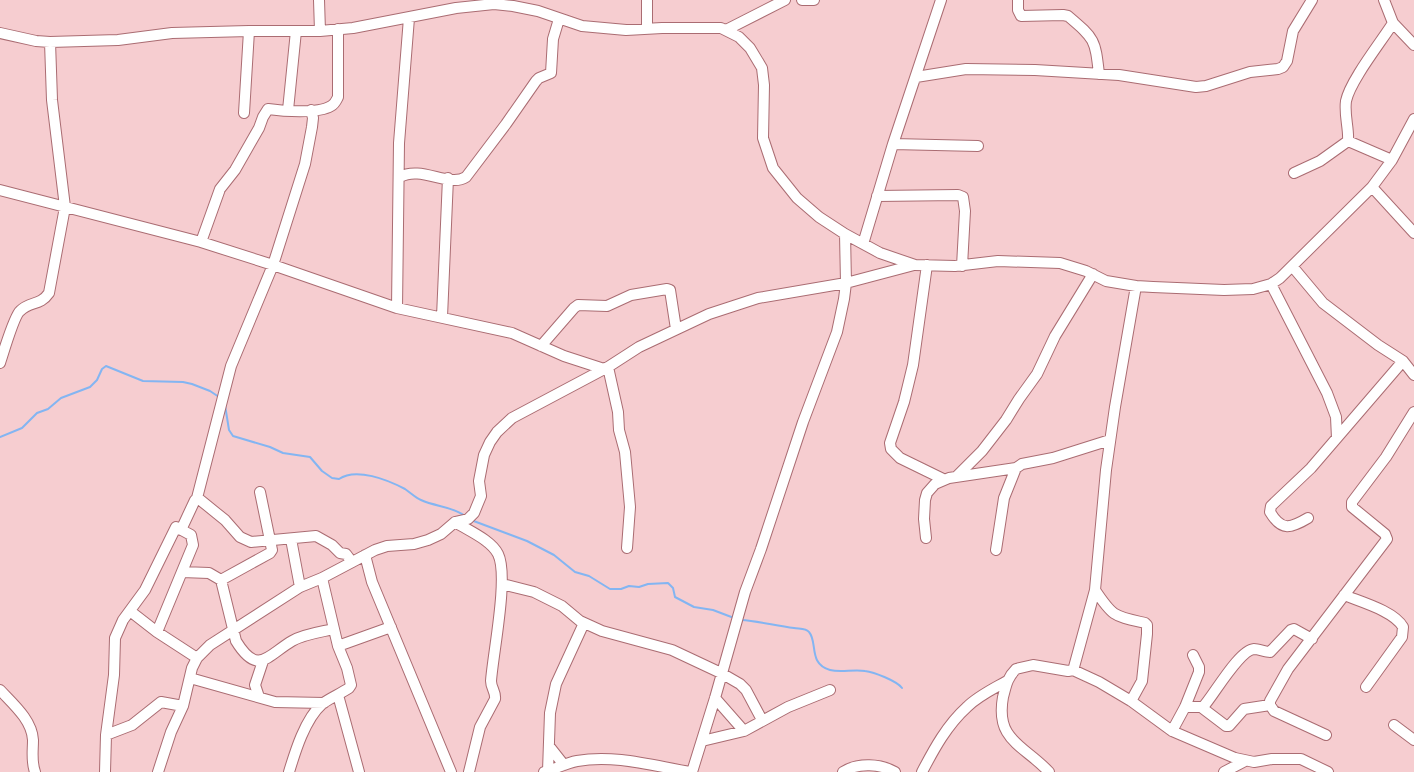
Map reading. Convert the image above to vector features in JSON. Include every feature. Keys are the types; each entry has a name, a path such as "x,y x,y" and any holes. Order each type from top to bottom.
{"street":[{"path":"319,0 320,31"},
{"path":"647,0 647,29"},
{"path":"726,30 773,4 785,0"},
{"path":"802,0 814,0"},
{"path":"863,244 893,144 941,0"},
{"path":"1018,0 1018,10 1021,16 1068,16 1089,35 1096,48 1098,74"},
{"path":"916,77 966,69 1036,70 1119,75 1196,87 1206,86 1250,72 1280,69 1287,61 1293,31 1312,0"},
{"path":"1384,0 1393,23 1414,45"},
{"path":"0,33 50,42 118,40 172,33 248,30 320,31 409,18 494,2 514,3 582,26 626,30 695,28 726,30 739,37 750,48 762,68 764,85 763,138 773,168 797,198 819,217 845,234 900,261 916,265 962,266 998,262 1060,263 1106,280 1136,286 1224,290 1253,289 1271,284 1280,278 1372,187 1392,160 1414,119"},
{"path":"397,308 401,108 409,18"},
{"path":"400,178 411,173 461,179 466,177 536,81 551,73 554,39 559,19"},
{"path":"1348,141 1345,116 1346,101 1350,88 1393,23"},
{"path":"201,242 220,189 235,170 268,109 280,111 311,110 331,106 338,97 338,29"},
{"path":"244,113 248,30"},
{"path":"288,110 296,31"},
{"path":"0,363 18,312 45,299 49,292 65,207 52,100 50,42"},
{"path":"182,530 197,498 231,366 273,264 304,164 312,127 313,118 311,110"},
{"path":"1348,141 1392,160"},
{"path":"1294,173 1320,161 1348,141"},
{"path":"893,144 978,146"},
{"path":"442,317 448,178"},
{"path":"1372,187 1414,233"},
{"path":"0,190 201,242 273,264 397,308 512,333 564,356 606,368"},
{"path":"877,196 958,195 964,197 962,266"},
{"path":"584,623 556,684 550,713 549,746 545,771 577,761 605,759 691,772 716,698 745,592 803,422 837,332 846,283 845,234"},
{"path":"158,772 171,732 184,706 190,678 197,658 210,645 300,587 322,578 364,555 387,546 414,544 428,540 441,534 455,522 468,519 474,513 480,496 479,481 484,455 497,432 512,418 606,368 639,347 709,314 758,298 846,283 916,265"},
{"path":"927,265 913,365 904,402 890,443 891,449 900,458 943,479"},
{"path":"1292,266 1323,303 1378,345 1403,361 1414,375"},
{"path":"956,477 982,451 1006,420 1018,399 1037,374 1054,336 1093,274"},
{"path":"1271,284 1328,393 1336,417 1337,438"},
{"path":"1073,670 1095,590 1110,440 1136,286"},
{"path":"542,346 578,305 607,306 632,295 666,289 670,290 676,329"},
{"path":"1308,518 1290,527 1284,527 1270,512 1271,506 1311,468 1403,361"},
{"path":"606,368 618,412 619,430 626,452 630,507 627,548"},
{"path":"1326,735 1274,711 1270,701 1288,669 1387,539 1385,534 1352,506 1352,502 1386,457 1414,412"},
{"path":"926,538 924,519 927,493 935,484 943,479 1016,468 1022,464 1052,458 1110,440"},
{"path":"996,550 1004,498 1016,468"},
{"path":"221,580 270,553 272,550 260,492"},
{"path":"197,498 225,520 240,537 246,540 316,536 332,545 340,553 346,554 352,562"},
{"path":"455,522 494,548 499,555 502,566 502,584 491,684 496,696 480,727 469,772"},
{"path":"105,772 106,735 114,675 115,638 130,611 146,590 176,527 192,535 194,540 157,632"},
{"path":"291,538 300,587"},
{"path":"364,555 372,582 390,627 451,772"},
{"path":"182,572 209,574 221,580"},
{"path":"289,772 294,753 306,727 318,708 351,685 347,668 338,646 322,578"},
{"path":"221,580 232,631 242,650 249,657 263,661"},
{"path":"502,584 534,592 562,606 584,623 602,631 672,650 722,673 746,690 762,720"},
{"path":"1095,590 1110,612 1147,625 1148,634 1142,681 1131,701"},
{"path":"1344,594 1386,613 1400,622 1403,627 1402,637 1366,687"},
{"path":"130,611 157,632 197,658"},
{"path":"338,646 390,627"},
{"path":"259,697 255,685 263,661 292,641 334,629"},
{"path":"1185,707 1201,707 1206,704 1235,664 1250,650 1270,652 1294,629 1312,639"},
{"path":"1172,731 1185,707 1199,672 1199,667 1193,655"},
{"path":"922,772 956,718 975,700 1006,681 1016,669 1033,666 1068,672 1073,670 1099,682 1131,701 1172,731 1245,762"},
{"path":"190,678 275,702 324,703"},
{"path":"1006,681 1002,705 1003,724 1017,744 1049,772"},
{"path":"0,690 31,728 33,739 32,765 34,772"},
{"path":"702,741 744,731 762,720 810,697 830,690"},
{"path":"338,695 359,772"},
{"path":"716,698 744,731"},
{"path":"106,735 132,725 158,703 164,702 184,706"},
{"path":"1201,707 1226,726 1229,726 1244,709 1270,705"},
{"path":"1394,726 1414,740"},
{"path":"549,746 564,764"},
{"path":"1224,772 1245,762 1301,759 1328,772"},
{"path":"843,772 855,766 880,766 895,772"}],"waterway":[{"path":"0,437 22,428 37,413 48,409 61,398 90,387 106,366 143,381 192,384 210,391 219,397"},
{"path":"225,405 229,430 233,436 283,453 310,457 322,471 332,478 339,479 354,474 372,476 390,482 421,500 455,510 465,516"},
{"path":"471,520 527,541 554,555 575,572 589,576 610,589 668,583 673,588 675,597 694,607 713,610 734,618"},
{"path":"741,620 806,630 812,636 816,658 823,667 834,671 869,672 890,680 902,688"}]}
